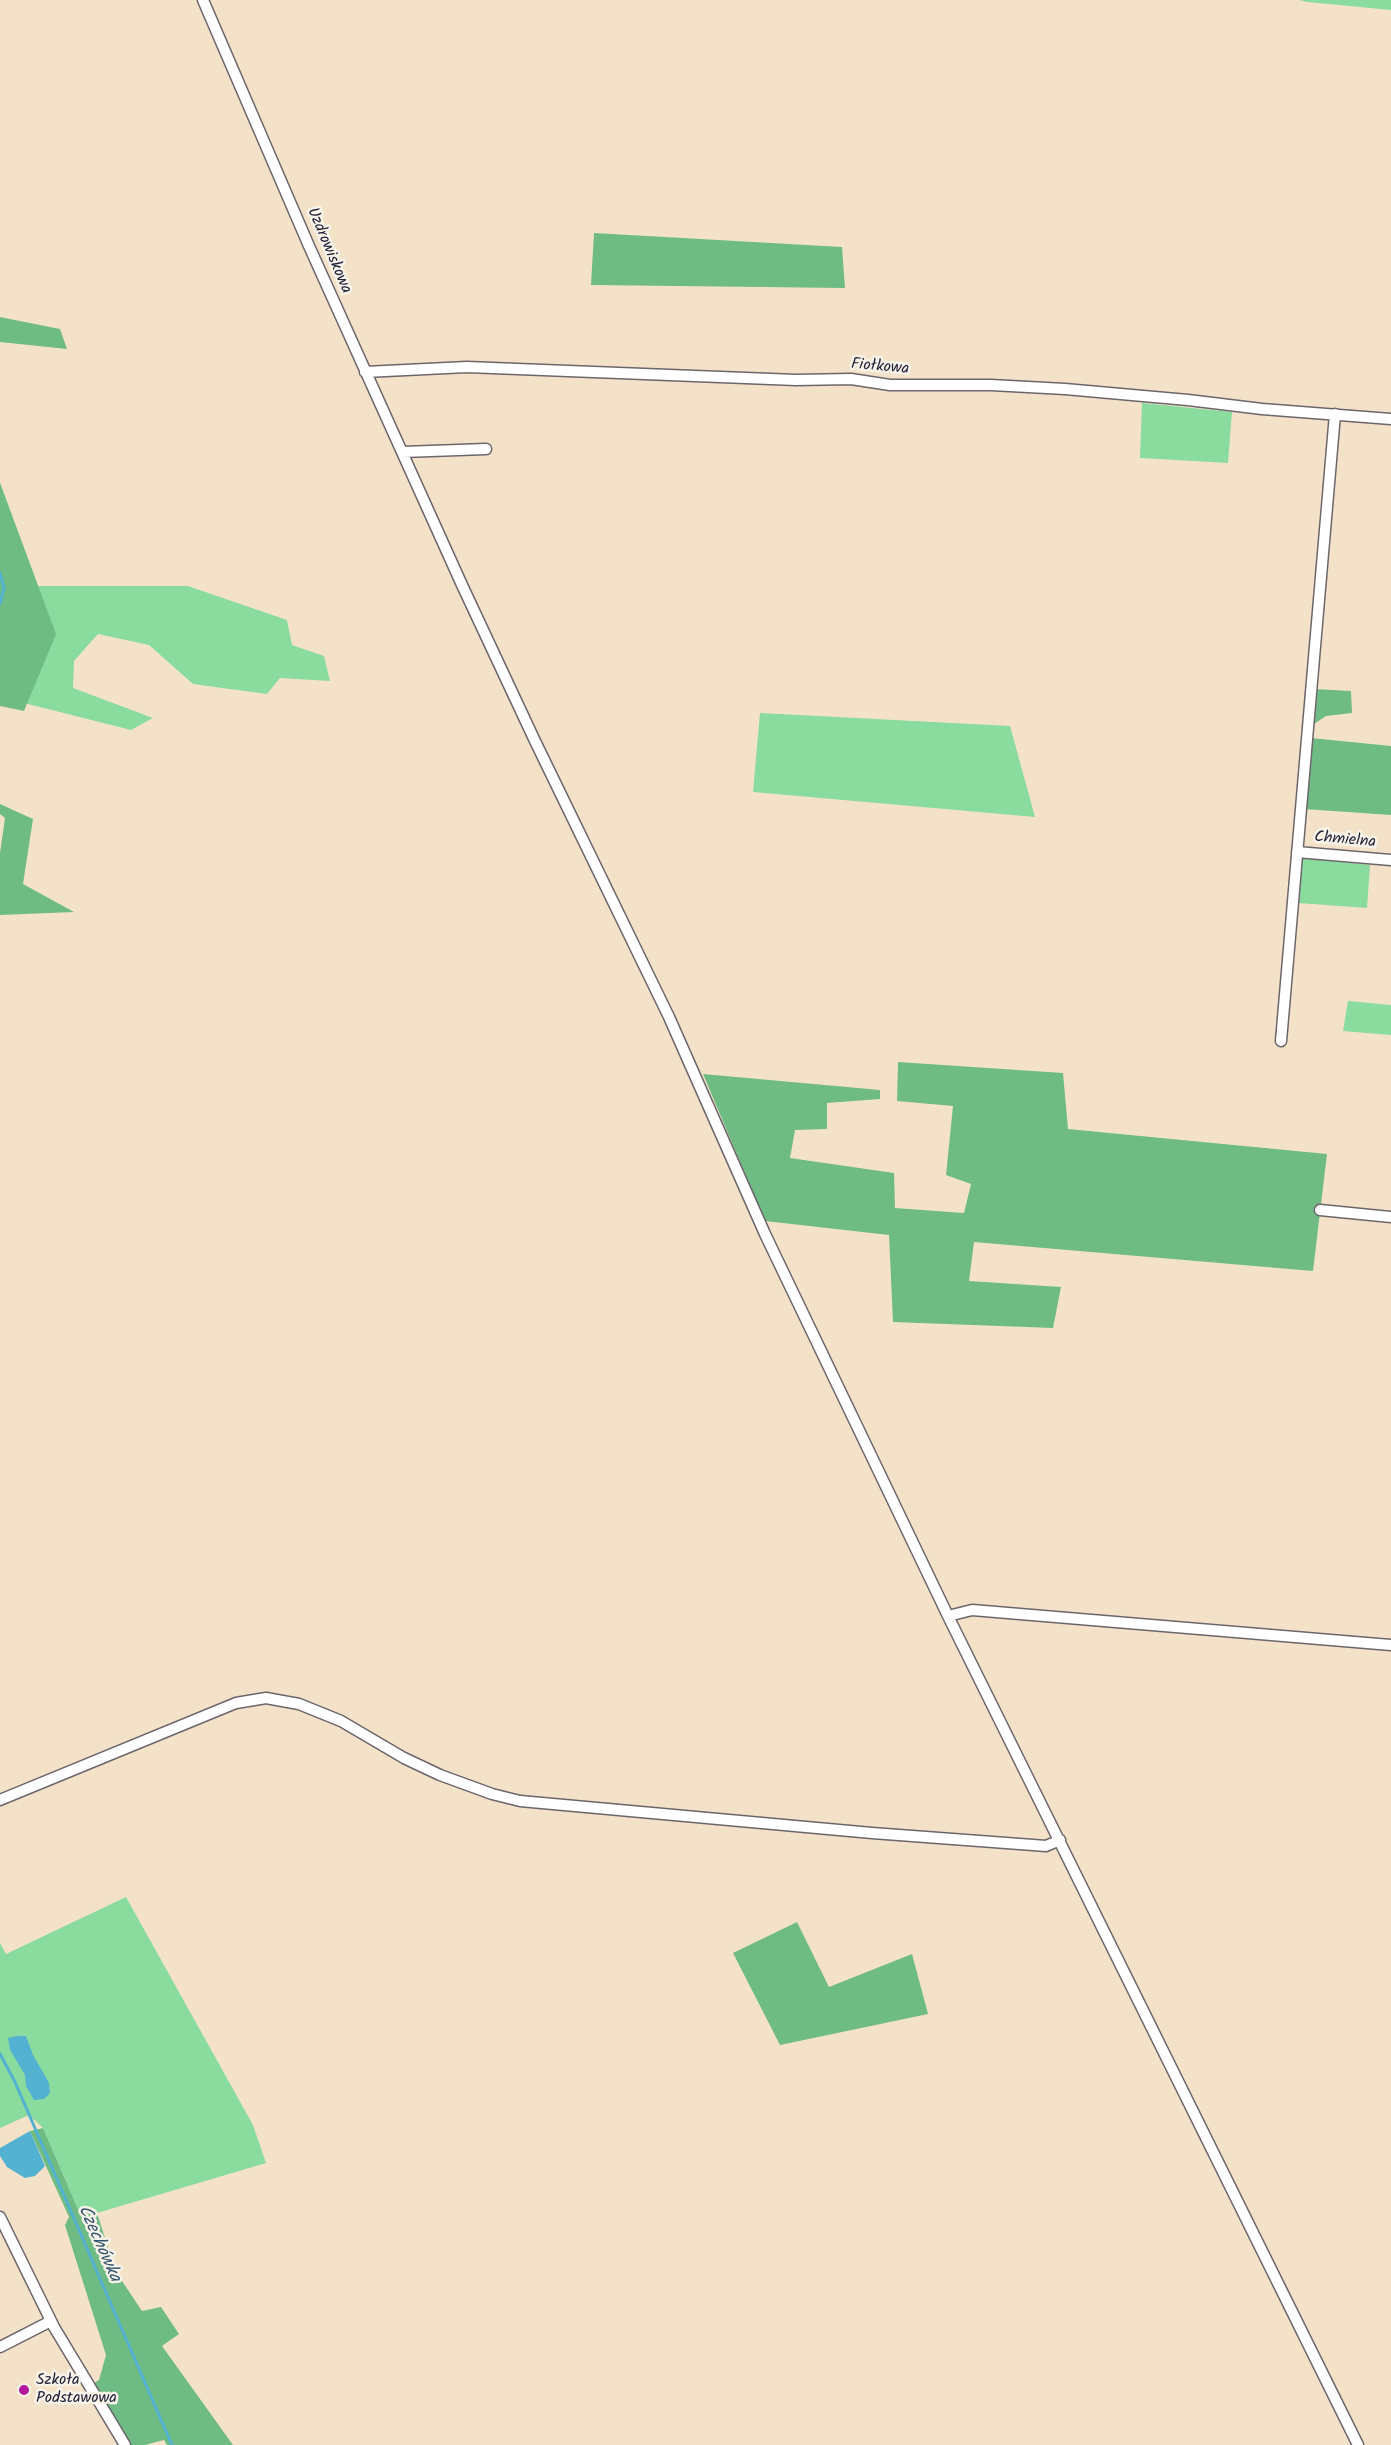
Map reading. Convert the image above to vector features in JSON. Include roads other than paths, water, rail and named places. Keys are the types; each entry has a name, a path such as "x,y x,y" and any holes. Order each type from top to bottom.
{"street":[{"name":"Uzdrowiskowa","path":"203,0 365,372 535,741 689,1060 769,1241 948,1616 1358,2445"},
{"name":"Fiołkowa","path":"365,372 467,367 796,380 851,380 891,385 992,385 1065,389 1391,419"},
{"path":"1281,1041 1335,414"},
{"path":"403,452 486,449"},
{"name":"Chmielna","path":"1297,852 1391,860"},
{"path":"1320,1210 1391,1217"},
{"path":"948,1616 972,1610 1391,1645"},
{"path":"0,1800 236,1703 267,1698 299,1704 341,1721 404,1758 440,1775 492,1794 520,1800 872,1833 1046,1846 1060,1840"},
{"path":"0,2217 51,2321 125,2445"},
{"path":"0,2347 51,2321"}],"water":[{"path":"26,2036 33,2055 49,2083 50,2093 44,2099 34,2100 26,2086 25,2075 10,2050 8,2038"},
{"path":"30,2131 45,2166 35,2176 25,2178 7,2167 0,2156 0,2148"}],"waterway":[{"name":"Czechówka","path":"0,573 4,588 0,604"},
{"name":"Czechówka","path":"0,2054 15,2082 172,2445"}],"place":[{"name":"Szkoła Podstawowa","path":"24,2390"}]}
